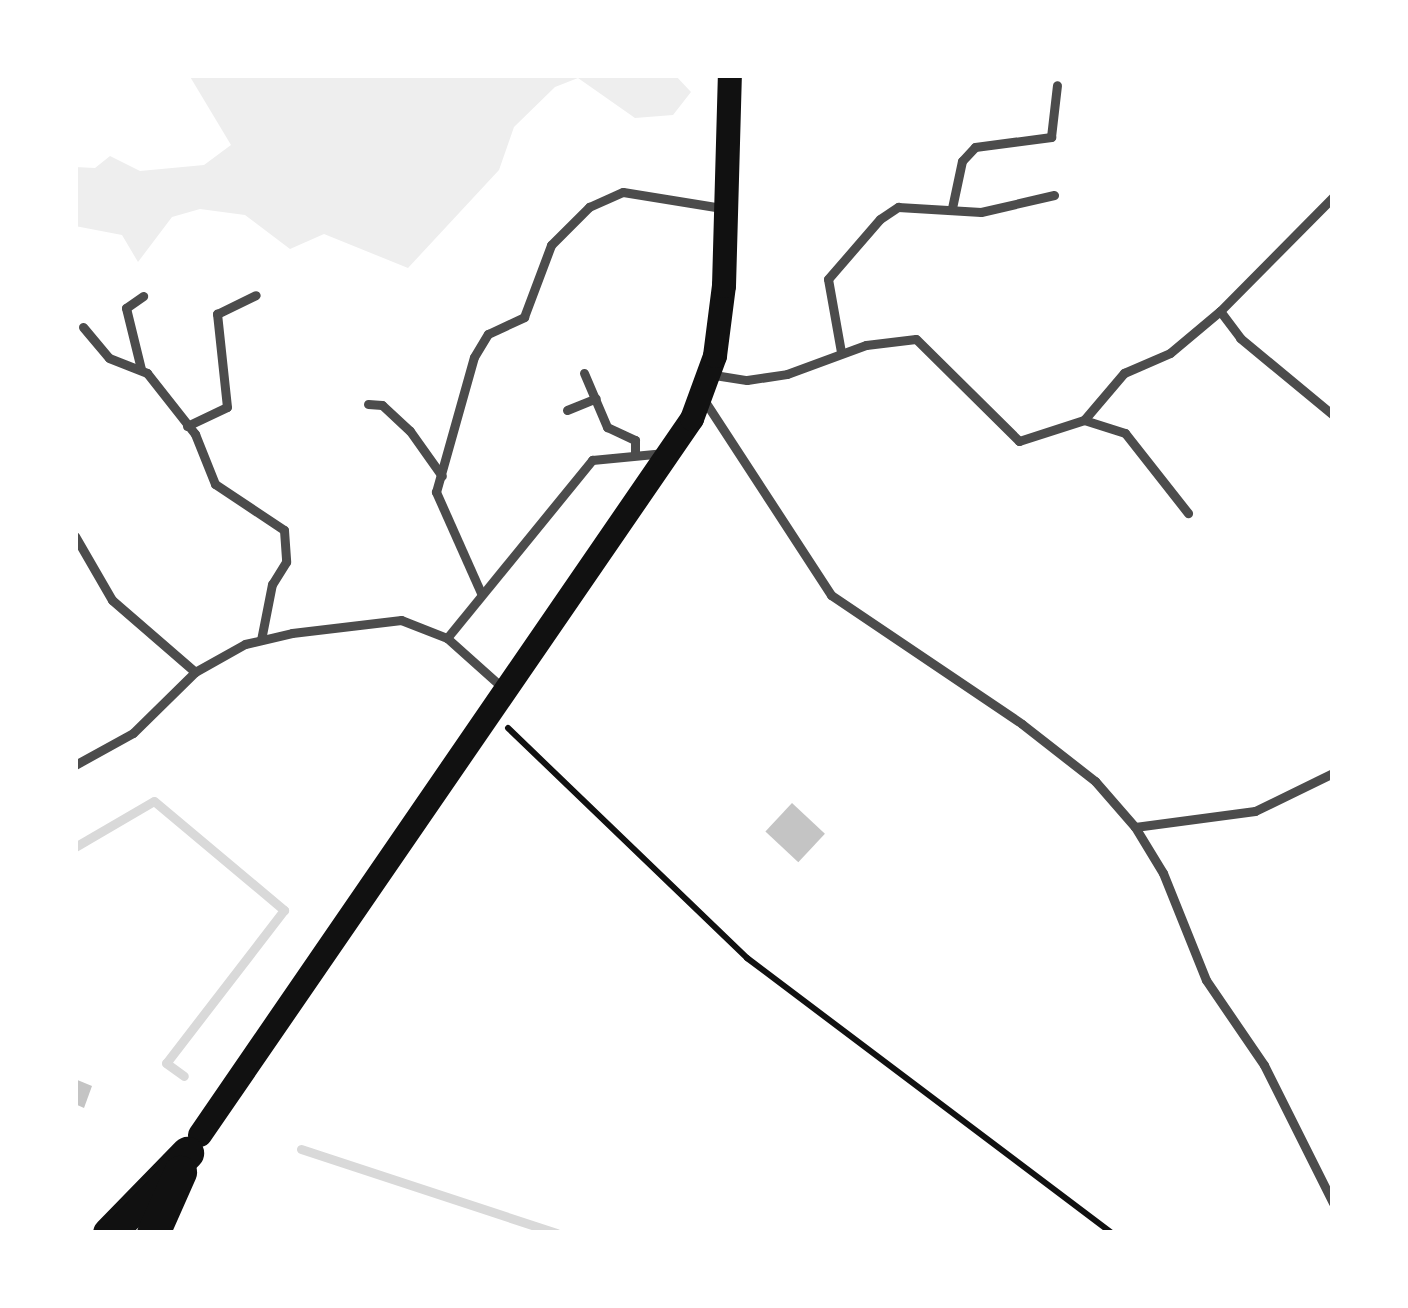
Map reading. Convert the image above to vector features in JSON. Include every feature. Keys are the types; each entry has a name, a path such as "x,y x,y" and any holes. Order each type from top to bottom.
{"highway":[{"path":"109,1233 194,1144"},
{"path":"153,1233 194,1144"}],"main road":[{"path":"142,1233 194,1144 670,452 704,385 729,209 730,75"}],"lane":[{"path":"952,208 962,161 975,147 1051,137 1057,85"},
{"path":"481,593 436,492 474,357 488,334 524,317 568,221 623,192 729,209"},
{"path":"841,352 828,280 838,263 898,207 981,212 1054,195"},
{"path":"1333,197 1220,311 1170,353 1124,373 1084,420 1019,441 916,339 841,352 767,377 704,385 831,595 1022,724 1095,781 1135,827 1222,1010 1264,1065 1333,1203"},
{"path":"187,426 227,407 217,314 256,295"},
{"path":"143,296 126,308 141,369 187,426 215,484 284,530 288,543 261,640"},
{"path":"1220,311 1240,338 1333,415"},
{"path":"83,327 109,358 141,369"},
{"path":"584,373 607,427 634,440 635,455"},
{"path":"567,410 596,398"},
{"path":"368,404 382,406 410,431 442,476"},
{"path":"1084,420 1126,433 1188,513"},
{"path":"447,638 582,468 670,452"},
{"path":"75,536 112,600 195,672"},
{"path":"75,765 133,733 195,672 261,640 384,619 447,638 500,703"},
{"path":"1135,827 1255,811 1333,773"}],"path":[{"path":"500,703 747,958 1112,1233"}],"shaded area":[{"path":"189,75 675,75 691,92 673,115 635,118 578,78 555,87 514,127 499,170 408,268 324,234 290,249 245,215 200,209 172,217 138,262 122,235 75,226 75,167 95,168 110,156 140,171 204,165 231,145"}],"building":[{"path":"792,803 825,834 798,862 765,832"},
{"path":"75,1079 92,1086 84,1108 75,1104"}],"waterway":[{"path":"75,847 154,801 284,910 166,1063 184,1076"},
{"path":"301,1149 557,1233"}]}
